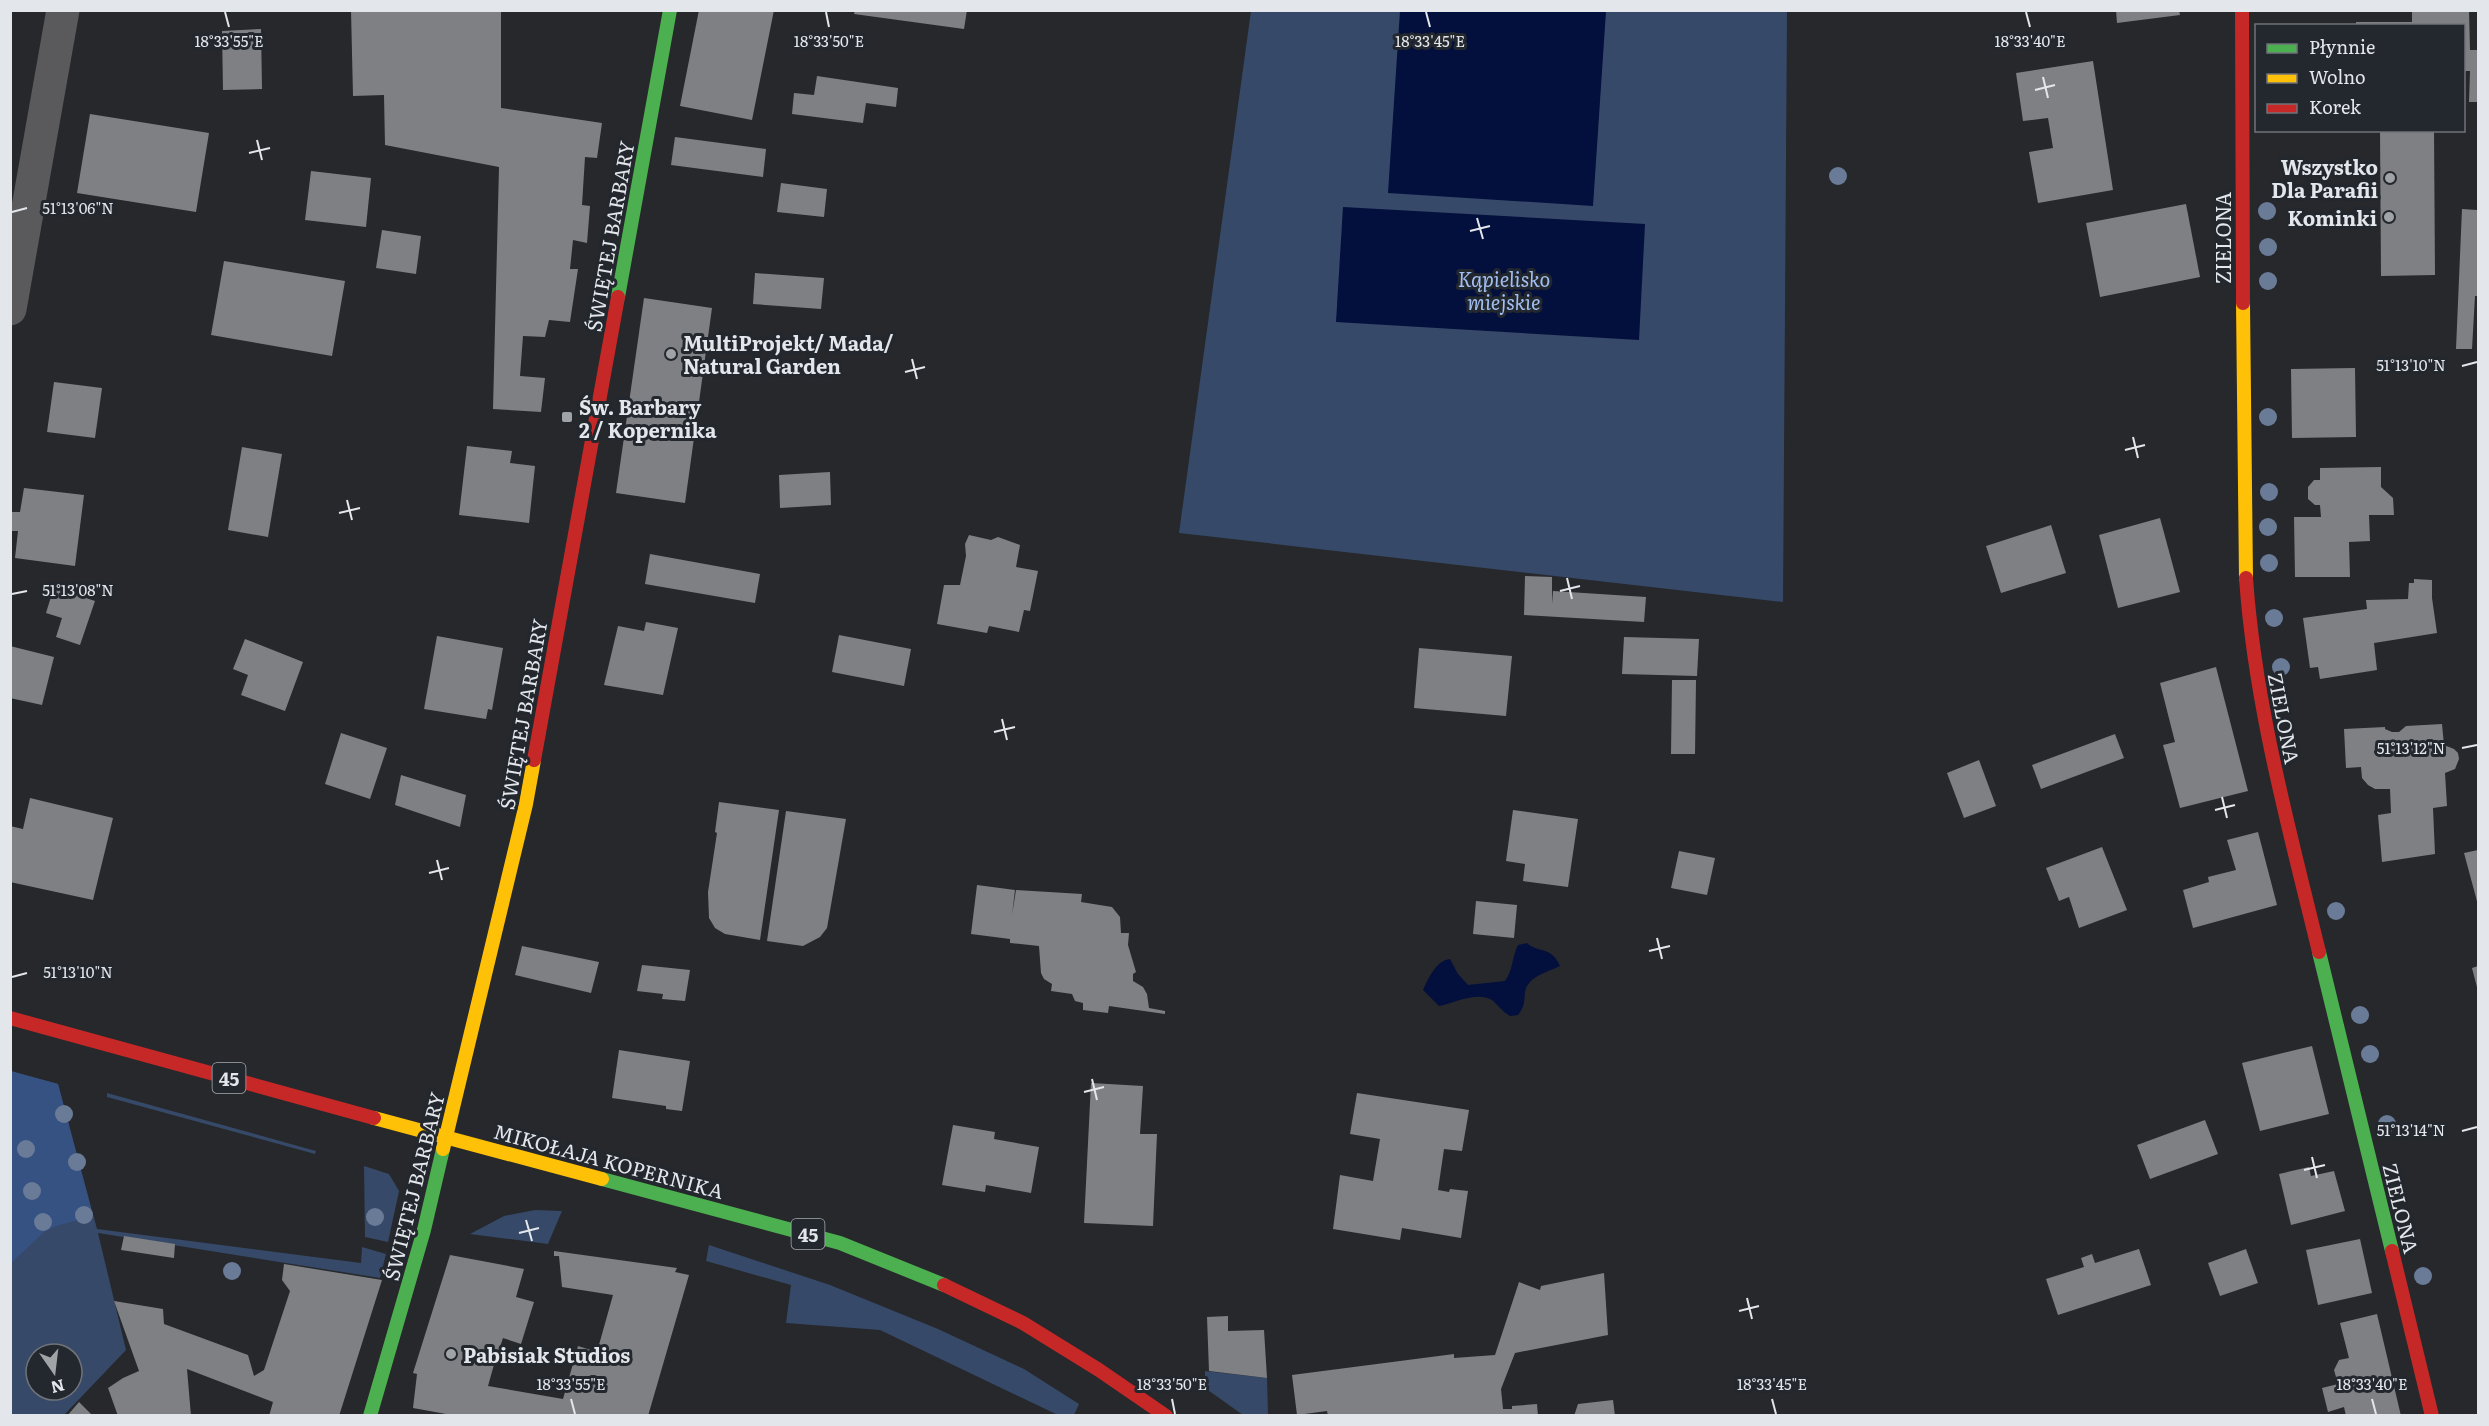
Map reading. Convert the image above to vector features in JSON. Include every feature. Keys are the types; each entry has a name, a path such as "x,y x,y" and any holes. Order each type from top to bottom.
{"street":[{"path":"10,309 63,10"},
{"name":"ŚWIĘTEJ BARBARY","path":"370,1416 424,1230 526,804 670,10"},
{"name":"ZIELONA","path":"2242,10 2244,540 2254,655 2272,757 2432,1416"},
{"name":"MIKOŁAJA KOPERNIKA","path":"10,1018 840,1243 937,1282 1023,1323 1099,1370 1166,1416"}],"green space":[{"name":"Kąpielisko miejskie","path":"1251,11 1787,11 1783,602 1179,533"},
{"path":"10,1071 58,1084 97,1229 361,1263 362,1247 386,1254 380,1278 98,1233 126,1350 84,1394 84,1342 24,1342 24,1402 76,1402 64,1415 11,1415"},
{"path":"107,1093 316,1151 315,1154 107,1097"},
{"path":"364,1166 389,1174 399,1191 388,1242 365,1237"},
{"path":"535,1210 562,1211 548,1244 470,1234 504,1216"},
{"path":"709,1245 830,1285 938,1329 1024,1369 1079,1404 1074,1415 1058,1415 880,1330 786,1323 791,1285 706,1261"},
{"path":"1205,1371 1267,1378 1268,1415 1243,1415 1205,1388"}],"shaded area":[{"path":"1400,11 1606,11 1593,206 1388,193"},
{"path":"1343,207 1645,224 1639,340 1336,322"},
{"path":"1527,943 1553,955 1560,966 1539,975 1530,982 1518,1015 1510,1016 1492,1000 1480,997 1465,998 1439,1006 1423,990 1437,966 1450,959 1458,974 1468,985 1505,981 1518,945"},
{"path":"11,1071 58,1084 93,1216 56,1226 44,1232 11,1263"}],"building":[{"path":"351,10 501,10 501,108 602,123 597,158 585,157 582,205 590,206 587,243 573,240 570,269 578,269 570,322 549,320 545,337 523,336 520,376 545,378 541,412 493,409 499,167 385,145 384,95 353,96"},
{"path":"699,10 774,10 752,120 680,106"},
{"path":"855,10 967,10 964,29 854,14"},
{"path":"2116,10 2179,10 2180,15 2117,23"},
{"path":"2412,10 2469,10 2470,50 2478,50 2478,102 2469,102 2470,71 2465,71 2465,24 2356,24 2356,22 2412,22"},
{"path":"261,29 262,89 223,90 222,31"},
{"path":"2093,61 2113,190 2038,203 2029,152 2053,148 2048,118 2023,121 2016,73"},
{"path":"817,76 898,88 896,107 866,103 863,123 792,114 794,93 814,95"},
{"path":"90,114 209,133 196,212 77,193"},
{"path":"2380,132 2434,132 2435,275 2381,276"},
{"path":"675,137 766,149 763,177 671,165"},
{"path":"311,171 371,178 366,227 305,220"},
{"path":"781,183 827,189 824,217 777,212"},
{"path":"2186,204 2200,277 2100,297 2086,223"},
{"path":"2462,209 2477,210 2478,296 2475,296 2472,349 2456,349"},
{"path":"382,230 421,236 416,274 376,268"},
{"path":"224,261 345,281 332,356 211,335"},
{"path":"755,273 824,278 821,309 753,304"},
{"path":"644,298 712,308 685,503 616,493"},
{"path":"2355,368 2356,437 2292,438 2291,369"},
{"path":"54,382 102,388 95,438 47,432"},
{"path":"467,446 512,451 510,463 535,466 529,523 459,515"},
{"path":"242,447 282,454 268,537 228,530"},
{"path":"2381,467 2381,487 2393,498 2394,515 2369,515 2370,541 2349,542 2350,577 2295,577 2294,517 2321,517 2320,505 2315,505 2308,499 2308,487 2314,480 2320,480 2320,468"},
{"path":"830,472 831,505 780,508 779,475"},
{"path":"24,488 84,495 75,566 15,558 18,531 11,531 12,512 20,512"},
{"path":"2160,518 2180,592 2118,608 2099,535"},
{"path":"2051,525 2066,573 2001,593 1986,546"},
{"path":"969,535 991,540 998,537 1020,545 1016,567 1038,571 1030,611 1024,610 1019,632 989,626 987,633 937,624 944,585 960,585 966,556 965,544"},
{"path":"650,554 760,574 755,603 645,584"},
{"path":"1525,576 1552,577 1552,604 1553,591 1646,597 1644,622 1524,615"},
{"path":"2414,579 2432,580 2437,633 2374,643 2377,670 2320,679 2318,667 2310,668 2303,618 2367,609 2366,600 2408,599 2409,583 2414,583"},
{"path":"54,587 95,601 80,645 56,637 62,618 46,613"},
{"path":"646,622 678,628 663,695 604,685 618,626 644,631"},
{"path":"839,635 911,649 904,686 832,672"},
{"path":"437,636 503,648 492,710 488,709 486,719 424,709"},
{"path":"1624,637 1699,639 1697,676 1622,674"},
{"path":"245,639 303,662 285,711 241,695 248,675 233,669"},
{"path":"10,646 54,657 42,705 10,698"},
{"path":"1419,648 1512,656 1506,716 1414,708"},
{"path":"2216,667 2248,791 2180,808 2163,745 2175,742 2160,683"},
{"path":"1672,680 1696,680 1695,754 1671,754"},
{"path":"2442,724 2444,745 2454,749 2459,759 2455,769 2445,773 2447,806 2433,808 2435,854 2382,862 2378,815 2391,813 2390,789 2375,789 2368,785 2362,778 2361,767 2346,768 2344,729 2385,727 2392,732 2399,732 2406,726"},
{"path":"341,733 387,748 370,799 325,784"},
{"path":"2115,734 2124,758 2041,789 2032,765"},
{"path":"1979,760 1996,806 1964,818 1947,773"},
{"path":"401,775 466,795 460,827 395,805"},
{"path":"30,798 113,818 93,900 10,882 10,826 23,829"},
{"path":"719,802 779,810 760,940 725,934 715,928 709,918 708,892"},
{"path":"1513,810 1578,819 1568,887 1523,881 1525,864 1506,861"},
{"path":"786,811 846,819 827,928 820,937 803,946 767,941"},
{"path":"2258,832 2277,905 2193,928 2183,890 2209,882 2208,877 2236,870 2227,840"},
{"path":"2102,847 2127,910 2079,928 2069,897 2059,901 2046,868"},
{"path":"2478,850 2478,905 2464,853"},
{"path":"1679,851 1715,858 1707,895 1671,888"},
{"path":"977,885 1015,890 1012,915 1016,890 1082,894 1081,902 1112,907 1120,917 1121,933 1129,933 1128,945 1136,972 1133,974 1133,981 1143,987 1147,994 1149,1008 1165,1011 1165,1014 1109,1006 1108,1013 1083,1010 1083,1003 1075,1001 1072,994 1051,991 1052,984 1044,979 1041,973 1039,946 1010,943 1010,939 971,934"},
{"path":"1476,901 1517,905 1514,938 1473,934"},
{"path":"522,946 599,962 591,993 515,975"},
{"path":"642,965 690,970 685,1001 662,999 663,994 637,991"},
{"path":"2478,966 2478,991 2472,968"},
{"path":"2312,1046 2329,1114 2260,1131 2242,1063"},
{"path":"619,1050 690,1061 682,1111 666,1109 666,1106 612,1098"},
{"path":"1091,1083 1143,1086 1140,1134 1157,1134 1153,1226 1084,1223"},
{"path":"1357,1093 1469,1110 1462,1151 1444,1149 1438,1190 1468,1191 1461,1238 1402,1228 1400,1240 1333,1229 1340,1175 1373,1181 1380,1139 1350,1134"},
{"path":"2205,1120 2218,1154 2150,1179 2137,1145"},
{"path":"953,1125 995,1132 994,1139 1039,1147 1031,1193 986,1185 985,1192 942,1185"},
{"path":"2309,1167 2311,1176 2334,1171 2345,1211 2291,1225 2279,1174"},
{"path":"124,1236 175,1244 174,1258 121,1250"},
{"path":"2360,1239 2372,1293 2318,1305 2306,1250"},
{"path":"2139,1249 2151,1285 2058,1315 2046,1279 2084,1267 2081,1258 2092,1254 2095,1263"},
{"path":"2246,1249 2258,1283 2220,1296 2208,1263"},
{"path":"554,1251 677,1268 675,1272 689,1275 648,1416 457,1416 413,1408 417,1374 413,1373 450,1255 524,1269 516,1297 534,1302 521,1344 503,1338 499,1350 518,1356 514,1366 495,1361 488,1386 563,1399 578,1346 597,1352 613,1295 562,1287 559,1256 554,1256"},
{"path":"284,1264 382,1280 339,1416 269,1416 273,1402 187,1369 191,1416 118,1416 108,1388 139,1371 114,1301 163,1309 164,1324 248,1355 254,1376 264,1370 290,1291 282,1280"},
{"path":"1604,1273 1608,1335 1515,1353 1501,1389 1503,1409 1537,1404 1538,1416 1328,1416 1327,1411 1297,1415 1292,1375 1454,1354 1454,1358 1495,1355 1519,1282 1540,1290 1541,1286"},
{"path":"2377,1314 2401,1416 2346,1416 2344,1407 2328,1412 2322,1388 2338,1384 2334,1370 2339,1360 2349,1358 2340,1323"},
{"path":"1228,1316 1228,1331 1264,1330 1267,1378 1209,1371 1207,1317"},
{"path":"1613,1400 1615,1416 1574,1416 1578,1404"},
{"path":"79,1402 93,1416 67,1416"}],"traffic: fast":[{"path":"618,297 670,10"},
{"path":"2319,952 2392,1251"},
{"path":"370,1416 424,1230 443,1149"},
{"path":"602,1179 840,1243 944,1285"}],"traffic: slow":[{"path":"2243,303 2246,578"},
{"path":"443,1149 526,804 534,760"},
{"path":"374,1118 602,1179"}],"traffic: jam":[{"path":"2242,10 2243,303"},
{"path":"534,760 618,297"},
{"path":"2246,578 2250,626 2265,720 2319,952"},
{"path":"10,1018 374,1118"},
{"path":"2392,1251 2432,1416"},
{"path":"944,1285 1023,1323 1099,1370 1166,1416"}],"place":[{"name":"Wszystko Dla Parafii","path":"2390,178"},
{"name":"Kominki","path":"2389,217"},
{"name":"MultiProjekt/ Mada/ Natural Garden","path":"671,354"},
{"name":"Św. Barbary 2 / Kopernika","path":"567,417"},
{"name":"Pabisiak Studios","path":"451,1354"}]}
